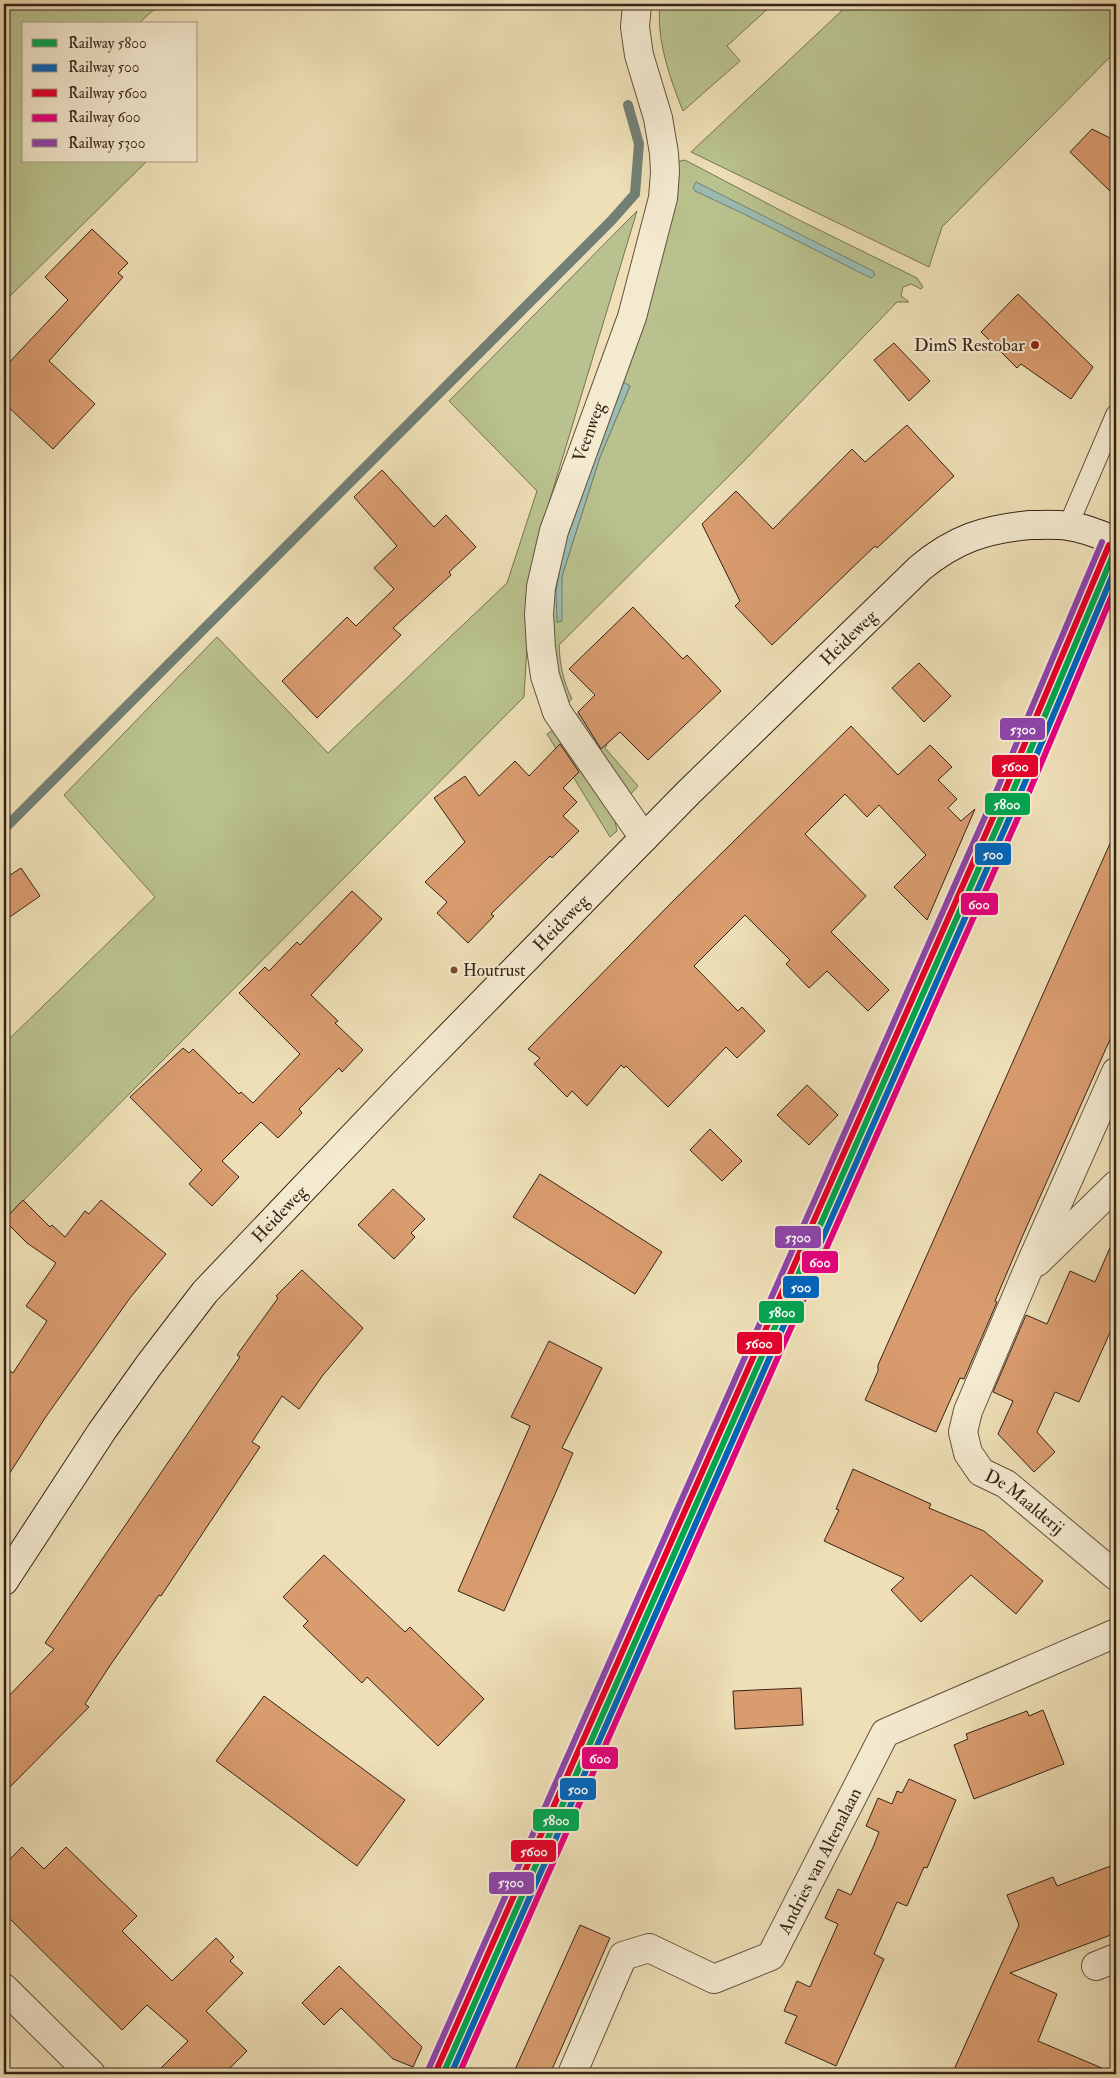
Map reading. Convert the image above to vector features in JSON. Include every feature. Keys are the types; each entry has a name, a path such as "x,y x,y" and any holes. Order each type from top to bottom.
{"street":[{"name":"Veenweg","path":"637,4 635,27 639,55 658,118 664,153 663,198 632,318 554,531 541,586 539,614 545,676 557,712 644,838"},
{"name":"Heideweg","path":"4,1581 128,1394 205,1292 417,1070 695,786 938,554 969,537 991,530 1041,525 1068,526 1116,541"},
{"name":"De Maalderij","path":"1116,1072 1027,1272 968,1411 963,1432 968,1454 981,1472 1006,1484 1116,1576"},
{"name":"De Maalderij","path":"1027,1272 1116,1185"},
{"name":"Andries van Altenalaan","path":"572,2074 623,1956 649,1948 714,1979 771,1956 885,1733 1116,1633"},
{"path":"4,1988 91,2074"}],"lane":[{"path":"1068,526 1116,414"}],"green space":[{"path":"4,4 160,4 140,22 22,22 22,162 146,162 4,302"},
{"path":"660,4 773,4 727,46 740,61 683,111 665,59 660,31"},
{"path":"849,4 1116,4 1116,51 942,227 929,267 691,152"},
{"path":"685,160 797,219 917,278 923,287 921,289 911,284 903,287 901,296 909,302 897,302 742,463 559,645 562,673 572,699 566,705 552,648 553,581 676,162","holes":["623,382 630,386 600,457 562,576 559,622 557,622 564,546"]},
{"path":"637,211 545,516 530,594 524,697 4,1220 4,1044 155,897 64,795 217,637 328,753 507,583 537,491 449,401"},
{"path":"580,712 607,745 605,748 638,786 631,794 573,718"},
{"path":"555,729 615,821 617,831 610,837 547,734"}],"water":[{"path":"696,182 873,271 875,275 871,278 695,191 693,188"},
{"path":"623,382 630,386 600,457 562,576 562,621 557,622 556,591 564,546"}],"building":[{"path":"1092,129 1116,141 1116,197 1070,152"},
{"path":"92,229 128,263 118,273 123,277 49,361 95,404 53,449 4,403 4,368 68,300 45,277"},
{"path":"1018,294 1093,367 1071,399 1021,364 1017,368 981,332"},
{"path":"894,343 930,381 909,401 874,360"},
{"path":"907,425 954,476 877,548 875,546 772,645 735,606 740,601 702,524 736,491 773,529 852,449 865,462"},
{"path":"382,470 434,527 446,515 476,547 449,572 451,575 393,628 401,635 317,718 282,681 347,617 356,626 394,589 374,568 397,546 354,497"},
{"path":"633,607 683,659 687,655 721,691 648,760 620,732 601,749 578,712 595,695 569,669"},
{"path":"919,663 951,696 924,722 892,688"},
{"path":"851,726 898,775 930,745 952,767 938,780 957,799 948,808 961,821 975,809 927,920 894,887 926,855 879,805 867,817 845,794 805,834 866,896 831,932 889,990 868,1011 827,971 809,988 786,964 790,960 745,915 694,966 738,1011 742,1007 765,1031 737,1058 726,1047 668,1107 626,1066 624,1068 621,1065 587,1106 572,1091 567,1097 534,1064 540,1058 528,1049 674,900"},
{"path":"560,744 579,772 563,788 577,802 563,816 579,831 552,858 550,856 491,914 494,916 468,943 437,913 447,902 425,882 465,842 434,798 465,776 479,796 515,761 529,776"},
{"path":"1116,830 1116,1026 1023,1235 964,1379 960,1378 936,1432 865,1400 878,1371 878,1365"},
{"path":"21,868 40,896 4,921 4,879"},
{"path":"352,891 382,919 311,995 338,1021 335,1023 363,1050 342,1072 339,1068 299,1109 302,1113 278,1138 261,1122 222,1161 239,1177 212,1206 189,1184 202,1170 130,1097 183,1048 189,1053 193,1049 239,1094 241,1092 253,1103 300,1054 239,993 265,967 269,971 297,942 300,945"},
{"path":"807,1085 838,1115 809,1145 777,1115"},
{"path":"710,1129 742,1161 722,1181 690,1150"},
{"path":"540,1174 662,1252 635,1294 513,1217"},
{"path":"393,1189 425,1219 411,1233 415,1237 394,1259 358,1225"},
{"path":"23,1200 50,1227 52,1225 65,1237 85,1211 89,1214 101,1200 166,1254 130,1298 45,1418 4,1482 4,1367 13,1373 47,1321 26,1306 56,1263 27,1243 4,1220"},
{"path":"1116,1234 1116,1319 1079,1402 1055,1392 1037,1432 1055,1452 1034,1472 998,1434 1013,1401 993,1392 1026,1315 1047,1324 1070,1271 1095,1282"},
{"path":"302,1270 363,1328 323,1375 299,1409 282,1396 252,1442 260,1447 161,1596 159,1595 109,1667 85,1704 89,1707 4,1793 4,1701 54,1649 45,1643 240,1357 237,1355 278,1298 276,1296"},
{"path":"549,1341 602,1368 562,1448 573,1453 504,1611 458,1591 530,1426 511,1417"},
{"path":"853,1469 931,1504 929,1508 984,1531 1043,1581 1016,1614 971,1575 921,1622 891,1590 904,1578 824,1541 839,1510 836,1509"},
{"path":"324,1555 405,1632 410,1627 484,1699 438,1746 367,1677 362,1683 303,1626 308,1621 283,1597"},
{"path":"801,1688 803,1725 735,1729 733,1691"},
{"path":"264,1696 405,1800 357,1866 216,1761"},
{"path":"1043,1710 1064,1764 974,1799 954,1745 968,1739 966,1734 1027,1711 1029,1716"},
{"path":"909,1779 956,1800 927,1868 924,1867 907,1906 897,1902 874,1954 884,1959 836,2066 785,2043 797,2016 784,2011 797,1981 810,1987 838,1924 825,1918 838,1889 851,1895 874,1845 879,1832 866,1826 878,1798 892,1804 897,1791 902,1793"},
{"path":"22,1847 44,1869 66,1847 137,1916 122,1931 172,1981 216,1938 234,1957 230,1961 243,1973 206,2011 247,2051 224,2074 155,2074 188,2041 147,2005 122,2030 4,1913 4,1865"},
{"path":"1116,1864 1116,1933 1010,1973 1057,1994 1038,2041 1116,2074 952,2074 1019,1925 1007,1895 1053,1877 1057,1886"},
{"path":"580,1925 610,1938 550,2074 513,2074"},
{"path":"339,1966 422,2047 413,2067 393,2059 341,2008 324,2025 302,2003"}],"waterway":[{"path":"4,829 611,221 635,194 639,144 628,105"}],"rail line":[{"name":"5300","path":"429,2068 996,792 1102,542"},
{"name":"5600","path":"436,2071 1003,795 1109,545"},
{"name":"5800","path":"443,2074 1010,798 1116,548"},
{"name":"500","path":"451,2074 1017,801 1116,567"},
{"name":"600","path":"459,2074 1024,804 1116,586"}],"place":[{"name":"DimS Restobar","path":"1035,345"},
{"name":"Houtrust","path":"454,970"}]}
